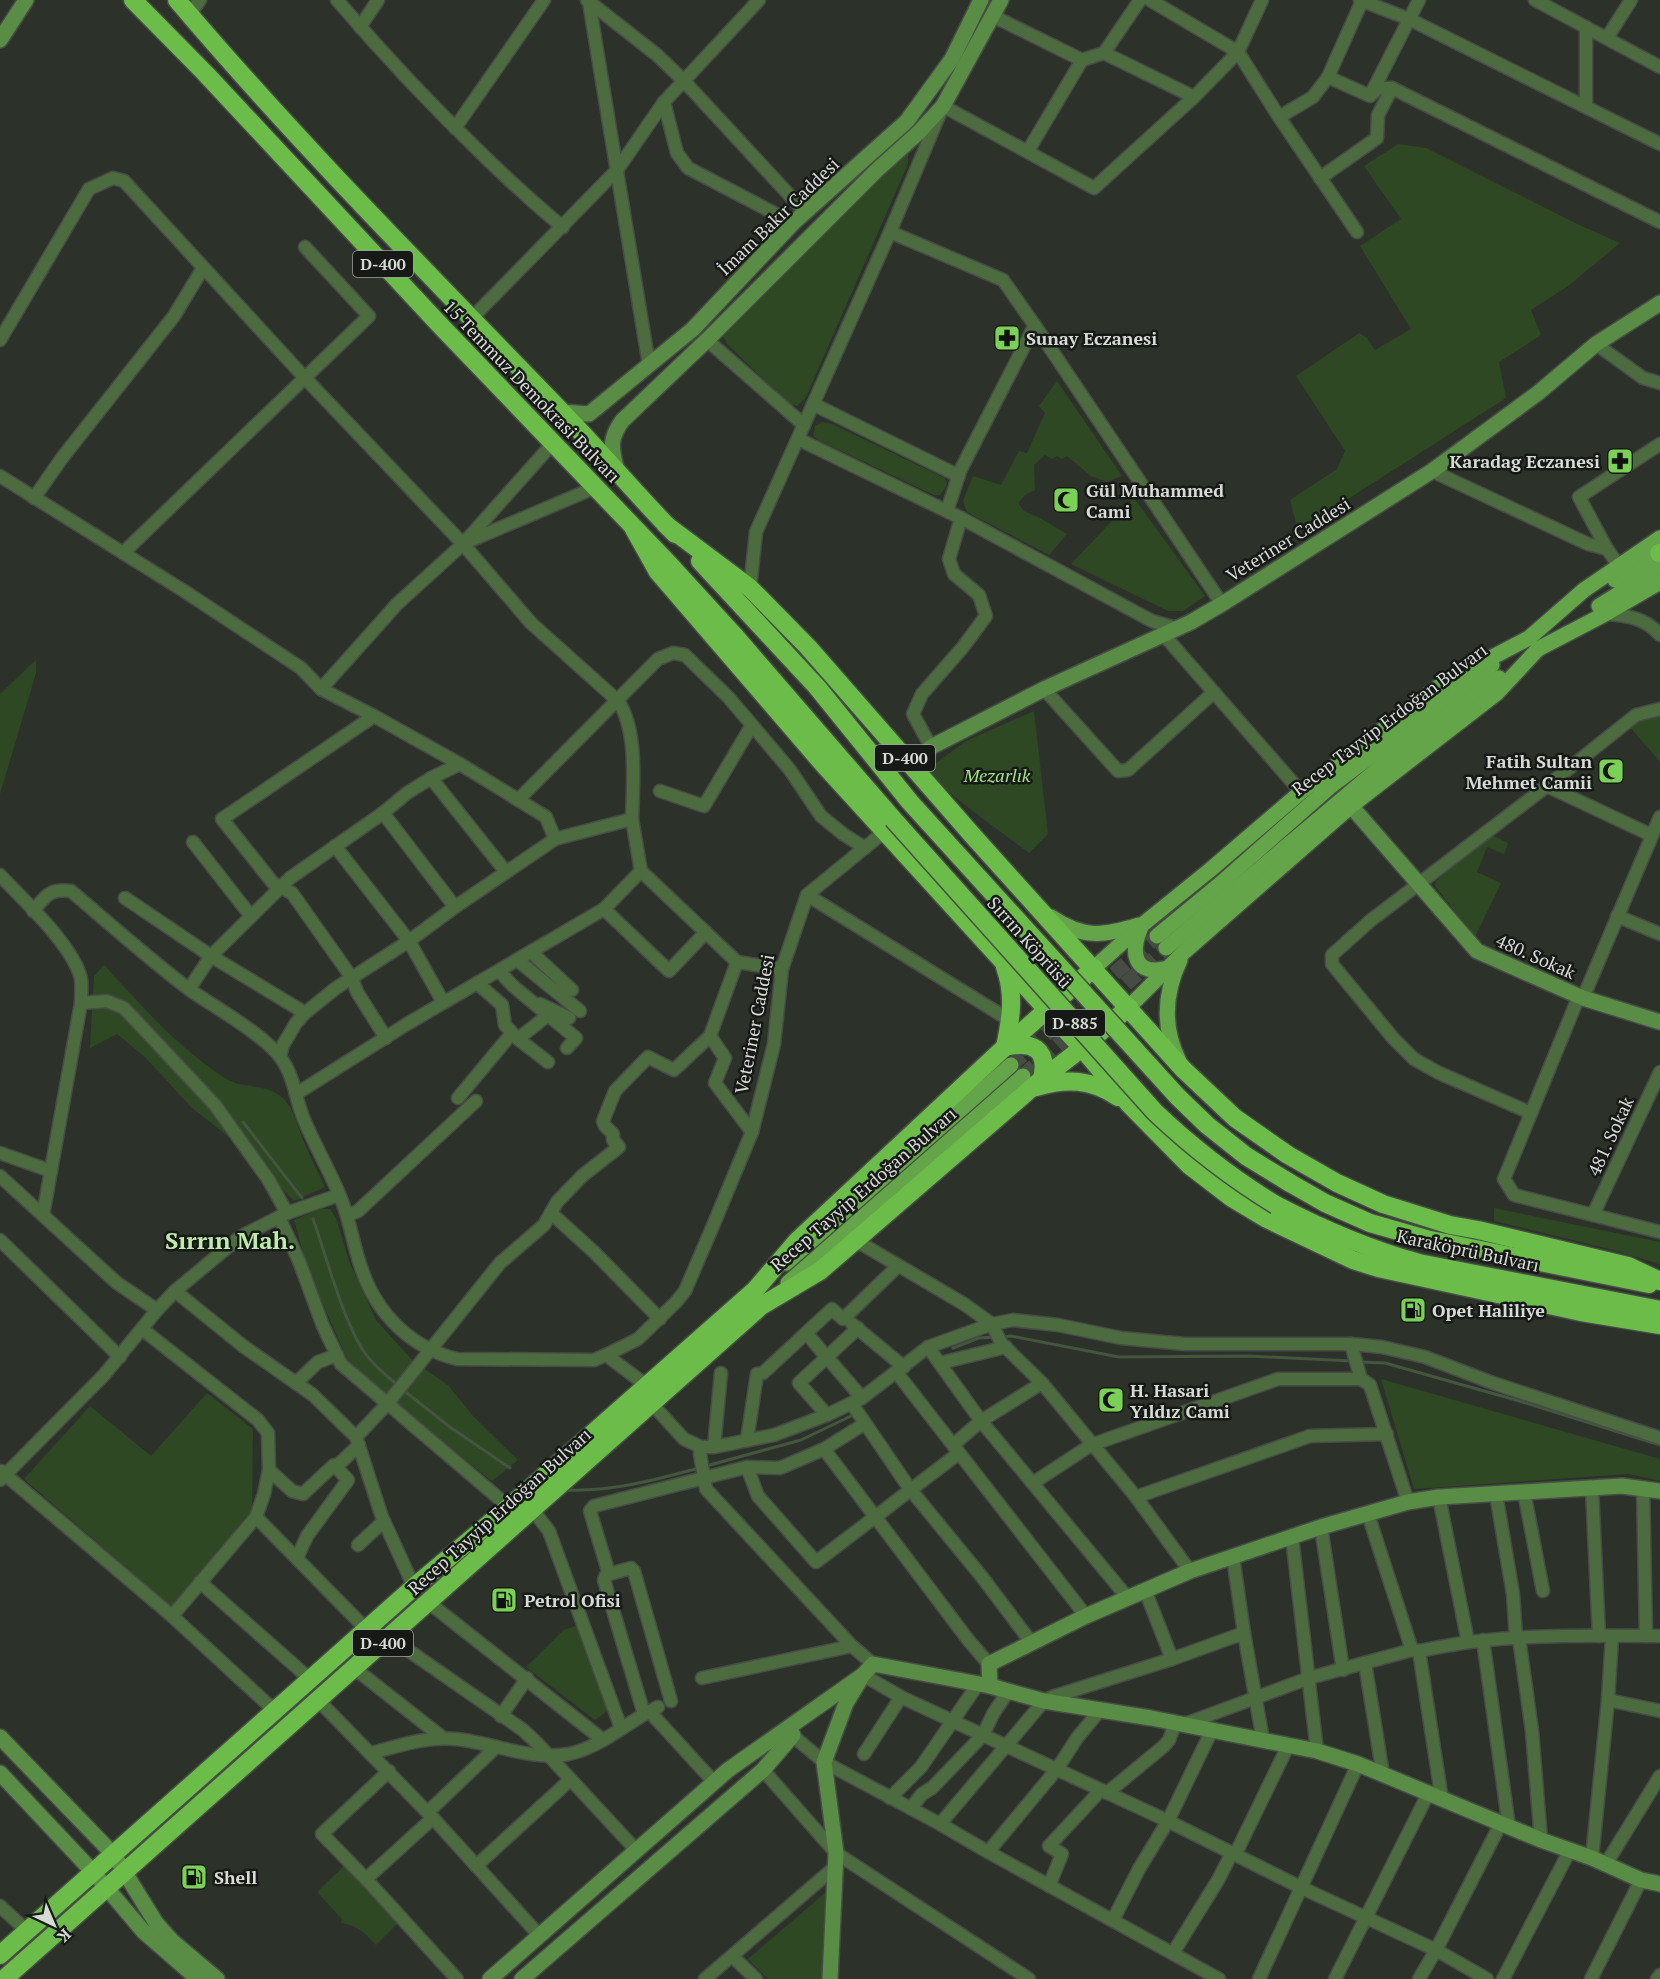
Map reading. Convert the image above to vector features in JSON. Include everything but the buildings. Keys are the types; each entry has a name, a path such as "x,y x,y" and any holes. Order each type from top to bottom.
{"highway":[{"name":"15 Temmuz Demokrasi Bulvarı","path":"133,0 206,73 439,324 554,442 594,488 734,635 889,826"},
{"name":"15 Temmuz Demokrasi Bulvarı","path":"177,0 194,7 224,56 471,319 562,412 817,687 910,802"},
{"name":"D-400","path":"666,525 750,588 808,646 910,765 1129,1007 1082,1048 1032,1081 820,1271 758,1298"},
{"name":"Sırrın Köprüsü","path":"910,802 1178,1097 1207,1125 1246,1156 1290,1183"},
{"name":"Sırrın Köprüsü","path":"889,826 1155,1112 1188,1144 1223,1171 1276,1205"},
{"path":"889,826 1003,963 1082,1048 1129,1104 1189,1164 1232,1197 1296,1235 1353,1260 1378,1268 1547,1305 1660,1325"},
{"path":"1003,963 1009,979 1012,1001 1011,1022 1005,1047"},
{"path":"1005,1047 1094,968"},
{"path":"1129,1007 1183,1069 1235,1118 1288,1155 1337,1183 1383,1204 1450,1225 1628,1266 1660,1281"},
{"path":"1005,1047 1021,1043 1032,1046 1042,1056 1045,1065 1032,1081"},
{"name":"D-400","path":"758,1298 797,1241 1005,1047"},
{"path":"1032,1081 1063,1080 1103,1087 1129,1104"},
{"name":"Karaköprü Bulvarı","path":"1290,1183 1325,1203 1370,1223 1426,1239 1660,1286"},
{"name":"Karaköprü Bulvarı","path":"1276,1205 1337,1235 1380,1252 1419,1263 1660,1310"},
{"name":"Recep Tayyip Erdoğan Bulvarı","path":"0,1955 414,1587 509,1507 646,1385 758,1298"},
{"name":"Recep Tayyip Erdoğan Bulvarı","path":"4,1979 126,1873 651,1403 758,1298"}],"main road":[{"path":"1129,1007 1184,952 1351,806 1497,693 1533,643 1584,590 1619,566 1660,566"},
{"path":"1094,968 1301,792 1445,682 1605,614 1660,566"},
{"name":"Recep Tayyip Erdoğan Bulvarı","path":"1162,942 1220,884 1331,786 1533,643 1592,594 1660,566"},
{"path":"1040,910 1069,929 1098,934 1114,933 1142,925"},
{"path":"1142,925 1134,951 1140,964 1148,970 1157,971 1168,968"},
{"path":"1183,1069 1168,1031 1166,1011 1168,990 1184,952"},
{"name":"Recep Tayyip Erdoğan Bulvarı","path":"758,1298 1011,1065"},
{"name":"Recep Tayyip Erdoğan Bulvarı","path":"758,1298 814,1262 1032,1081"}],"street":[{"path":"0,40 26,0"},
{"path":"337,0 455,128 536,206 563,227"},
{"path":"360,27 378,0"},
{"path":"455,128 544,0"},
{"path":"471,319 617,170 664,102 759,0"},
{"name":"İmam Bakır Caddesi","path":"562,412 589,414 693,329 799,217 907,121 951,59 981,0"},
{"path":"750,588 756,532 890,232 943,106 1001,0"},
{"path":"1028,151 1082,60 1104,53 1140,0"},
{"path":"1150,0 1238,52 1279,117 1357,231"},
{"path":"943,106 1094,188 1194,97 1238,52 1262,0"},
{"path":"1279,117 1313,98 1328,77 1361,0 1409,19 1586,105 1660,144"},
{"path":"1370,96 1419,0"},
{"path":"1535,0 1660,67"},
{"path":"1607,38 1631,0"},
{"path":"588,1 657,55 684,81 799,217"},
{"path":"588,1 648,365"},
{"path":"993,16 1082,60"},
{"path":"1586,27 1586,105"},
{"path":"1104,53 1194,97"},
{"path":"1328,77 1370,96"},
{"path":"1370,96 1378,88 1392,88 1660,222"},
{"path":"1320,178 1377,138 1378,115 1392,88"},
{"path":"664,102 677,153 688,168 799,217"},
{"path":"617,472 612,449 613,434 617,428 877,170 918,134 943,106"},
{"path":"0,340 89,189 113,178 124,181 305,378 463,544 531,623 618,701 625,712 634,766 632,819 641,871 737,962 782,969"},
{"path":"890,232 1003,280 1222,604"},
{"path":"123,553 369,316 305,247"},
{"path":"34,498 62,458 174,316 203,268"},
{"name":"Veteriner Caddesi","path":"910,765 931,747 1044,689 1170,631 1222,604 1432,471 1538,393 1596,344 1660,303"},
{"path":"947,511 959,476 1035,325"},
{"path":"707,340 804,425"},
{"path":"1596,344 1642,378 1660,383"},
{"path":"813,404 959,476"},
{"path":"798,439 961,518 1170,631 1214,692 1301,792"},
{"path":"321,688 397,604 463,544 554,442"},
{"path":"1619,566 1607,549 1579,497 1660,444"},
{"path":"1432,471 1588,544 1607,549"},
{"path":"0,476 301,668 321,688 460,764 546,817 555,839"},
{"path":"463,544 594,488"},
{"path":"931,747 913,714 922,694 963,647 986,616 979,595 954,574 949,559 961,518"},
{"path":"1605,614 1635,618 1652,625 1660,635"},
{"path":"518,800 658,659 673,653 685,655 729,698 790,770 821,816 865,848"},
{"path":"1044,689 1118,771 1128,770 1214,692"},
{"path":"1531,1113 1439,1073 1414,1059 1393,1038 1332,964 1332,955 1370,921 1636,716 1660,709"},
{"path":"374,716 222,819 266,876 281,888 292,893 352,978 357,992 386,1038"},
{"path":"660,791 704,807 752,725"},
{"path":"189,989 211,956 290,878 383,813 407,793 460,764"},
{"path":"431,778 506,872"},
{"path":"1547,786 1651,835"},
{"name":"480. Sokak","path":"1351,806 1477,951 1581,997 1660,1022"},
{"path":"383,813 455,907"},
{"path":"1660,817 1504,1179 1514,1195 1660,1232"},
{"path":"33,911 50,892 59,889 71,891 189,989 263,1041 280,1056 289,1033 305,1013 352,978 410,941 455,907 555,839 632,819"},
{"path":"889,826 807,894 1011,1022"},
{"path":"193,842 250,915"},
{"path":"335,846 410,941 443,1002"},
{"path":"296,1094 443,1002 604,909 641,871"},
{"path":"0,875 61,942 72,958 81,979 81,1003 43,1215"},
{"name":"Veteriner Caddesi","path":"280,1056 292,1075 303,1116 347,1216 362,1272 379,1305 405,1334 430,1350 457,1359 478,1361 594,1360 638,1339 685,1291 752,1132 774,1044 782,969 807,894"},
{"path":"125,898 211,956 305,1013"},
{"path":"604,909 669,971 706,932"},
{"path":"1617,916 1660,934"},
{"path":"531,952 572,990"},
{"path":"513,986 539,1003 574,1015 517,960"},
{"path":"269,1470 292,1491 303,1494 334,1465 336,1467 500,1263 543,1225 557,1202 582,1176 619,1147 612,1140 613,1134 603,1121 615,1091 648,1057 674,1070 710,1036 737,962"},
{"path":"499,970 513,986 576,1038 567,1048"},
{"path":"477,983 502,1005 505,1025 515,1036 548,1062"},
{"path":"81,1003 107,1001 124,1008 215,1105 268,1179 323,1326 341,1364 509,1507"},
{"path":"458,1098 515,1036 548,1015"},
{"path":"710,1036 725,1058 715,1083 752,1132"},
{"name":"481. Sokak","path":"1593,1215 1660,1072"},
{"path":"347,1216 358,1211 476,1101"},
{"path":"0,1153 51,1171"},
{"path":"0,1176 117,1283 157,1310"},
{"path":"275,1712 172,1616 2,1475 104,1375 157,1310 175,1292 240,1237 283,1215 339,1195"},
{"path":"551,1213 594,1252 660,1319"},
{"path":"0,1240 120,1357"},
{"path":"855,1240 964,1304 993,1328 1004,1345 1042,1383 1136,1497 1190,1571"},
{"path":"843,1319 898,1266"},
{"path":"175,1292 243,1346 313,1395 358,1441 384,1521 414,1587"},
{"path":"747,1440 757,1374 763,1373 832,1309 858,1328 900,1370 956,1449 1086,1616"},
{"path":"651,1403 684,1440 701,1447 714,1447 774,1435 857,1401 928,1347 1013,1320 1058,1325 1121,1338 1185,1344 1351,1344 1382,1347 1425,1357 1493,1383 1660,1438"},
{"path":"827,1415 799,1383 858,1328"},
{"path":"142,1329 258,1420 268,1433 269,1470 256,1517 172,1616"},
{"path":"807,1334 827,1357 857,1401 864,1424 910,1489 982,1577 1031,1642"},
{"path":"1351,1344 1360,1379"},
{"path":"940,1363 1004,1345"},
{"path":"928,1347 981,1421 1127,1597"},
{"path":"296,1383 318,1362 337,1355"},
{"path":"606,1355 646,1385"},
{"path":"714,1447 721,1374"},
{"path":"1033,1483 1092,1446 1278,1379 1360,1379 1370,1385 1408,1502"},
{"path":"747,1467 758,1496 816,1562 910,1489 956,1449 981,1421 1042,1383"},
{"path":"609,1574 590,1511 594,1506 747,1467 780,1468 824,1449 864,1424"},
{"path":"1136,1497 1310,1436 1387,1434"},
{"path":"701,1447 706,1490 852,1646 868,1670 901,1697 1168,1821 1302,1888 1436,1950 1487,1979"},
{"path":"824,1449 969,1641 989,1664"},
{"path":"297,1558 307,1536 348,1480 336,1467"},
{"path":"890,1798 921,1767 954,1720 984,1685 989,1664 1127,1597 1190,1571 1321,1527 1408,1502 1439,1497 1622,1486 1660,1491"},
{"path":"1643,1488 1646,1636"},
{"path":"1592,1489 1599,1636"},
{"path":"1524,1492 1544,1592"},
{"path":"1496,1494 1532,1731 1541,1840"},
{"path":"1439,1497 1468,1642"},
{"path":"532,1509 549,1531 621,1728"},
{"path":"1335,1979 1435,1797 1416,1650 1368,1514"},
{"path":"256,1517 366,1630"},
{"path":"358,1545 384,1521"},
{"path":"1321,1527 1343,1670"},
{"path":"1292,1537 1317,1751"},
{"path":"1233,1557 1263,1740"},
{"path":"671,1701 634,1571 631,1568 609,1574 604,1580 650,1711 714,1782"},
{"path":"200,1582 310,1680"},
{"path":"1145,1590 1172,1659"},
{"path":"428,1602 603,1740"},
{"path":"940,1824 1044,1701 1244,1633"},
{"path":"1599,1861 1612,1636"},
{"path":"1049,1886 1062,1854 1049,1846 1104,1791 1164,1746 1179,1724 1309,1678 1416,1650 1483,1640 1660,1636"},
{"path":"389,1637 523,1730 636,1850"},
{"path":"1419,1979 1505,1825 1483,1640"},
{"path":"702,1678 852,1646"},
{"path":"1365,1663 1383,1775"},
{"path":"354,1668 443,1738"},
{"path":"830,1979 835,1860 824,1762 846,1703 868,1670"},
{"path":"490,1979 728,1770 790,1733 868,1670 984,1685 1044,1701 1101,1709 1317,1751 1358,1764 1641,1880 1660,1884"},
{"path":"501,1716 527,1678"},
{"path":"911,1808 922,1794 932,1788 983,1736 993,1714 1009,1690"},
{"path":"864,1754 901,1697"},
{"path":"318,1700 431,1815 540,1935"},
{"path":"1608,1700 1660,1711"},
{"path":"988,1852 1057,1770 1077,1738 1101,1709"},
{"path":"371,1753 431,1738 443,1738 459,1739 549,1757 585,1750 650,1711"},
{"path":"1113,1920 1139,1869 1168,1821 1212,1730"},
{"path":"790,1733 824,1762 1219,1979"},
{"path":"522,1979 763,1770 790,1733"},
{"path":"0,1737 114,1855 156,1923 172,1941 217,1979"},
{"path":"1173,1953 1233,1854 1288,1746"},
{"path":"366,1879 496,1747"},
{"path":"1259,1979 1358,1764"},
{"path":"763,1770 835,1860 1029,1979"},
{"path":"389,1771 322,1834 457,1979"},
{"path":"0,1773 94,1873 143,1931 198,1979"},
{"path":"1599,1861 1660,1776"},
{"path":"476,1866 570,1780"},
{"path":"1503,1979 1570,1850"},
{"path":"705,1979 835,1860"},
{"path":"1591,1979 1641,1880"},
{"path":"0,1906 27,1931"},
{"path":"732,1956 756,1979"},
{"path":"1656,1979 1660,1975"}],"green space":[{"path":"1398,144 1426,148 1577,224 1620,243 1568,286 1531,310 1541,335 1499,362 1506,398 1298,531 1290,500 1337,469 1345,451 1296,376 1359,333 1367,338 1375,350 1411,329 1360,246 1401,219 1364,166"},
{"path":"908,150 908,164 806,397 797,406 788,403 727,344 723,336 722,324"},
{"path":"1057,381 1122,476 1107,482 1091,476 1067,456 1062,459 1057,456 1052,459 1045,455 1034,465 1035,490 1025,495 1018,503 1024,511 1067,534 1049,555 967,512 963,501 973,476 1001,485 1019,451 1027,453 1045,413 1039,406"},
{"path":"822,422 832,424 945,478 947,485 940,495 934,495 818,440 813,435 815,426"},
{"path":"1134,498 1205,596 1183,611 1168,611 1071,564"},
{"path":"36,660 36,673 0,794 0,694"},
{"path":"1660,708 1660,762 1630,727"},
{"name":"Mezarlık","path":"1034,711 1048,834 1029,853 924,772 966,741"},
{"path":"1490,834 1508,843 1504,854 1487,847 1477,872 1501,883 1475,937 1435,886 1436,881"},
{"path":"104,965 161,1025 208,1066 233,1082 268,1090 283,1099 292,1110 307,1150 325,1187 294,1201 239,1145 191,1107 145,1057 117,1034 90,1048 94,976"},
{"path":"1494,1208 1660,1242 1660,1264 1494,1221"},
{"path":"321,1209 330,1209 336,1218 349,1261 376,1320 413,1361 448,1385 473,1416 518,1460 492,1481 380,1391 347,1359 308,1270 294,1220"},
{"path":"1381,1379 1660,1459 1660,1481 1629,1474 1414,1489"},
{"path":"207,1393 253,1429 252,1510 172,1607 24,1479 90,1406 151,1456"},
{"path":"579,1625 610,1709 595,1720 526,1667 564,1630"},
{"path":"346,1864 399,1922 376,1945 360,1930 341,1923 342,1919 317,1892"},
{"path":"826,1892 825,1979 768,1979 748,1959"}],"waterway":[{"path":"243,1122 302,1198"},
{"path":"313,1219 354,1335 370,1359 398,1385"},
{"path":"1001,1337 1011,1336 1119,1357 1248,1356 1352,1361"},
{"path":"953,1348 979,1338 994,1337"},
{"path":"1359,1362 1385,1363 1516,1400 1660,1445"},
{"path":"403,1390 450,1427 510,1468"},
{"path":"706,1466 801,1440 851,1416"},
{"path":"565,1490 616,1487 699,1468"}],"tunnel":[{"path":"1011,1065 1157,936"},
{"path":"1023,1076 1166,948"}],"place":[{"name":"Sunay Eczanesi","path":"1007,338"},
{"name":"Karadag Eczanesi","path":"1620,461"},
{"name":"Gül Muhammed Cami","path":"1066,500"},
{"name":"Fatih Sultan Mehmet Camii","path":"1611,771"},
{"name":"Opet Haliliye","path":"1413,1310"},
{"name":"H. Hasari Yıldız Cami","path":"1111,1400"},
{"name":"Petrol Ofisi","path":"504,1600"},
{"name":"Shell","path":"194,1877"}],"district":[{"name":"Sırrın Mah.","path":"230,1240"}]}
